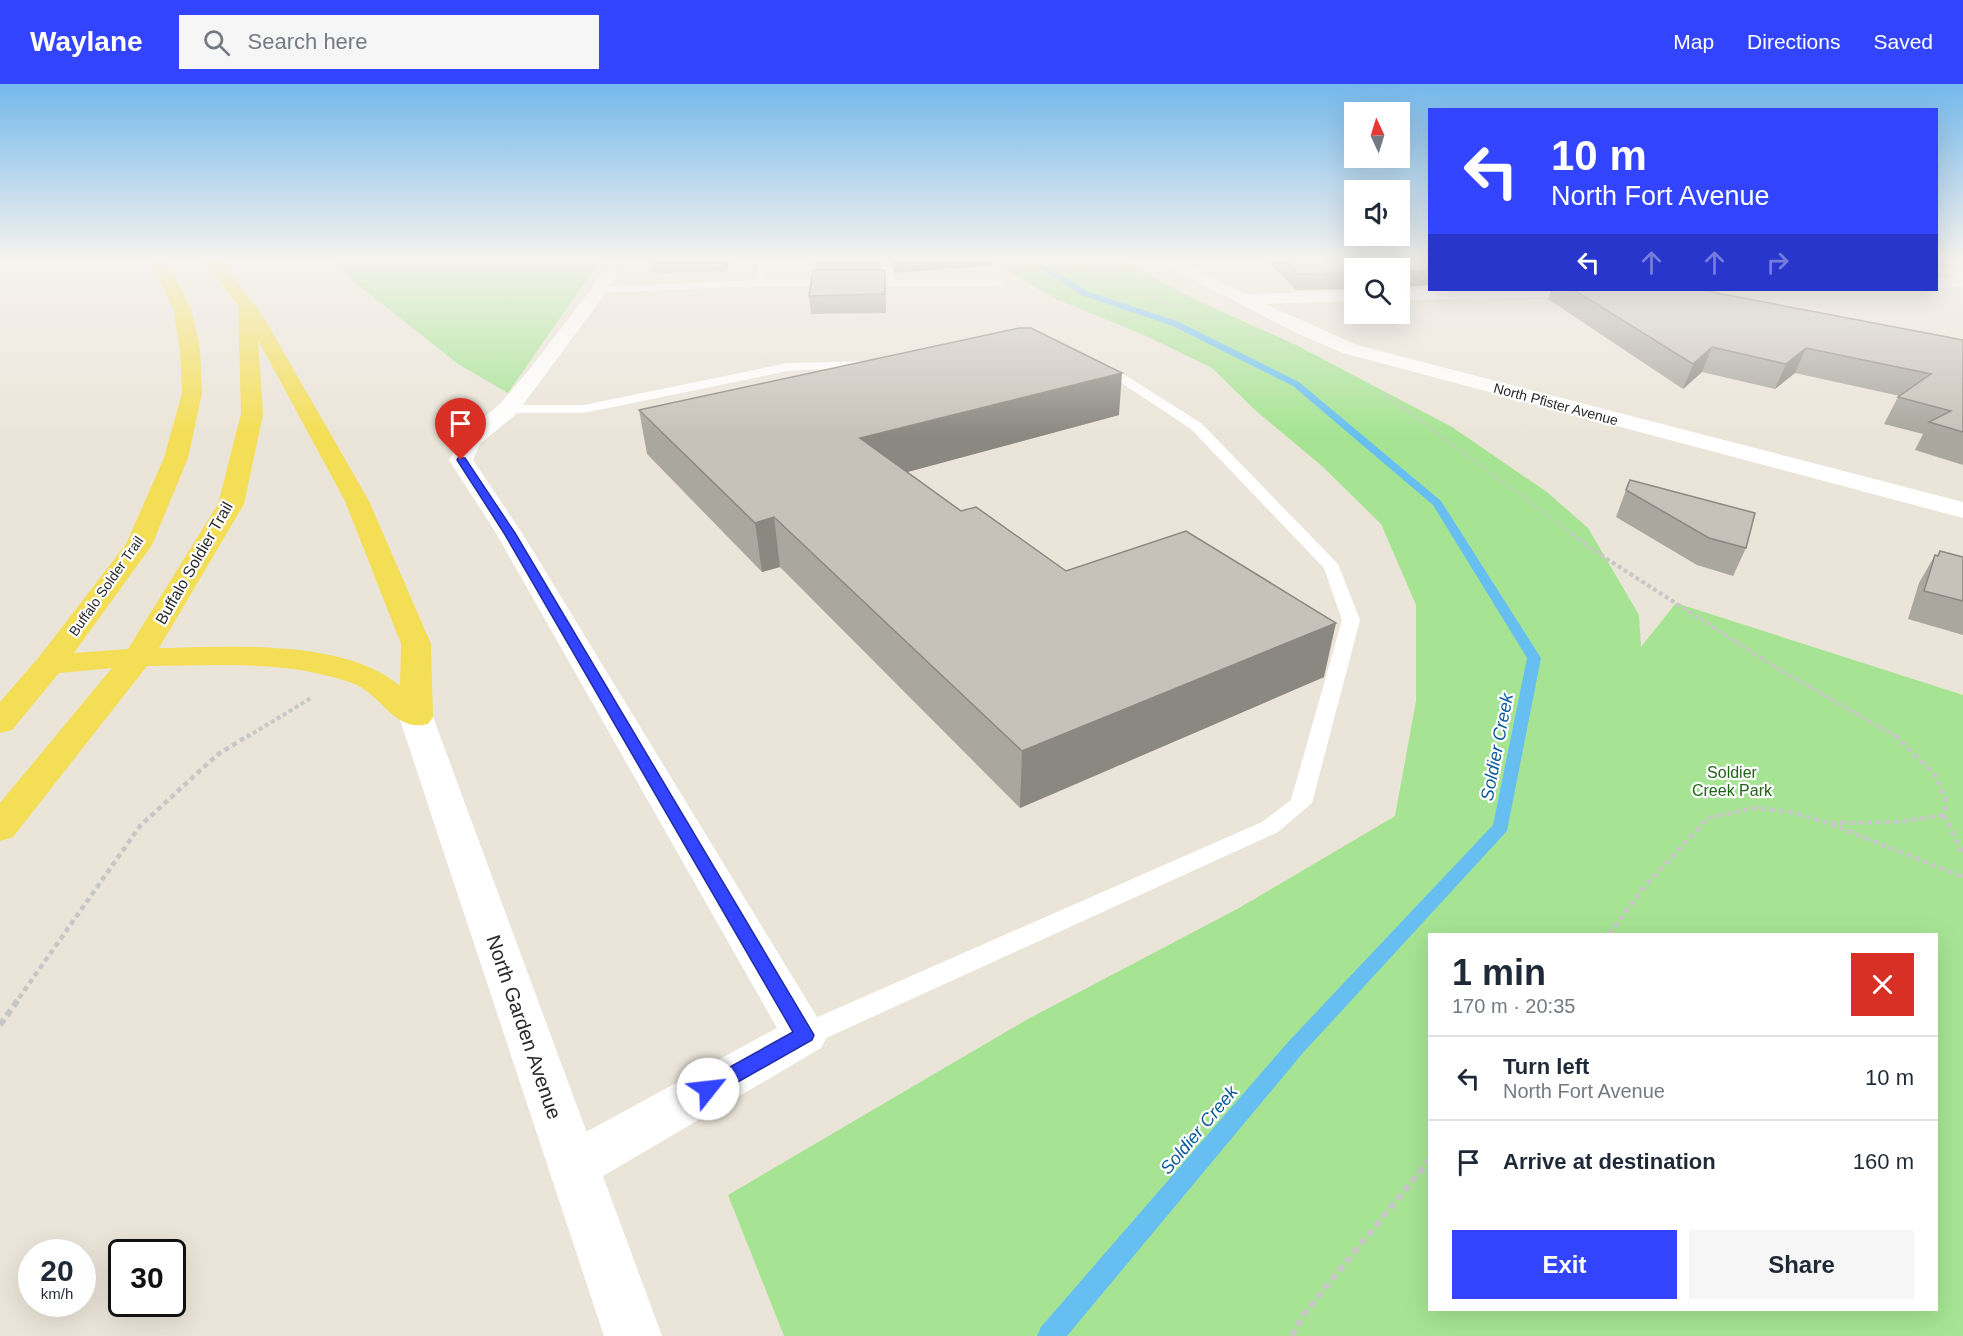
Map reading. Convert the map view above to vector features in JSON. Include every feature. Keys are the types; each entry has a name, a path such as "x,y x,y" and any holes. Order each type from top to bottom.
{"main road":[{"name":"Buffalo Solder Trail","path":"0,723 50,664 139,545 176,458 192,393 190,349 184,317"},
{"name":"Buffalo Soldier Trail","path":"0,828 138,657 231,504 252,414 248,317"},
{"path":"254,317 357,501 416,644 416,717"},
{"path":"50,664 138,657 268,656 332,665 374,680 416,717"}],"street":[{"path":"573,1166 805,1035 509,533 461,460 470,441 508,409 578,317"},
{"name":"North Pfister Avenue","path":"1280,317 1350,349 1963,510"},
{"name":"North Garden Avenue","path":"416,717 633,1336"}],"lane":[{"path":"805,1035 1270,827 1301,802 1351,620 1332,567 1196,426 1106,367 1083,363"},
{"path":"508,409 584,409 788,367 895,364"}],"path":[{"path":"1203,317 1210,320"},
{"path":"1381,391 1420,423 1502,480 1590,548 1775,667 1896,736 1935,775 1946,799 1944,815 1963,855"},
{"path":"0,1025 140,826 217,755 301,704 359,675"},
{"path":"1610,933 1645,886 1708,818 1755,808 1791,813 1828,823 1963,877"},
{"path":"1828,823 1897,822 1944,815"},
{"path":"1292,1336 1304,1314 1428,1161"}],"green space":[{"path":"399,317 560,317 508,393 458,364"},
{"name":"Soldier Creek Park","path":"1101,317 1235,317 1296,345 1452,427 1547,492 1588,528 1639,615 1641,647 1676,603 1963,695 1963,1336 784,1336 728,1195 1028,1019 1239,908 1395,816 1416,701 1416,605 1381,524 1323,467 1255,410 1212,368 1144,335"}],"building":[{"path":"1618,317 1845,317 1963,340 1963,432 1929,422 1951,411 1898,397 1931,374 1806,348 1786,364 1712,347 1693,364"},
{"path":"1019,328 1031,328 1122,373 860,438 961,511 976,507 1066,571 1186,531 1336,623 1022,751 774,517 755,523 639,410"},
{"path":"1630,480 1755,513 1746,548 1709,538 1626,490"},
{"path":"1940,551 1963,557 1963,601 1924,591 1935,555 1938,556"}],"waterway":[{"name":"Soldier Creek","path":"1050,1336 1295,1048 1501,827 1534,658 1437,503 1296,384 1176,324 1156,317"}],"route":[{"path":"461,460 509,533 805,1035 708,1089"}]}
